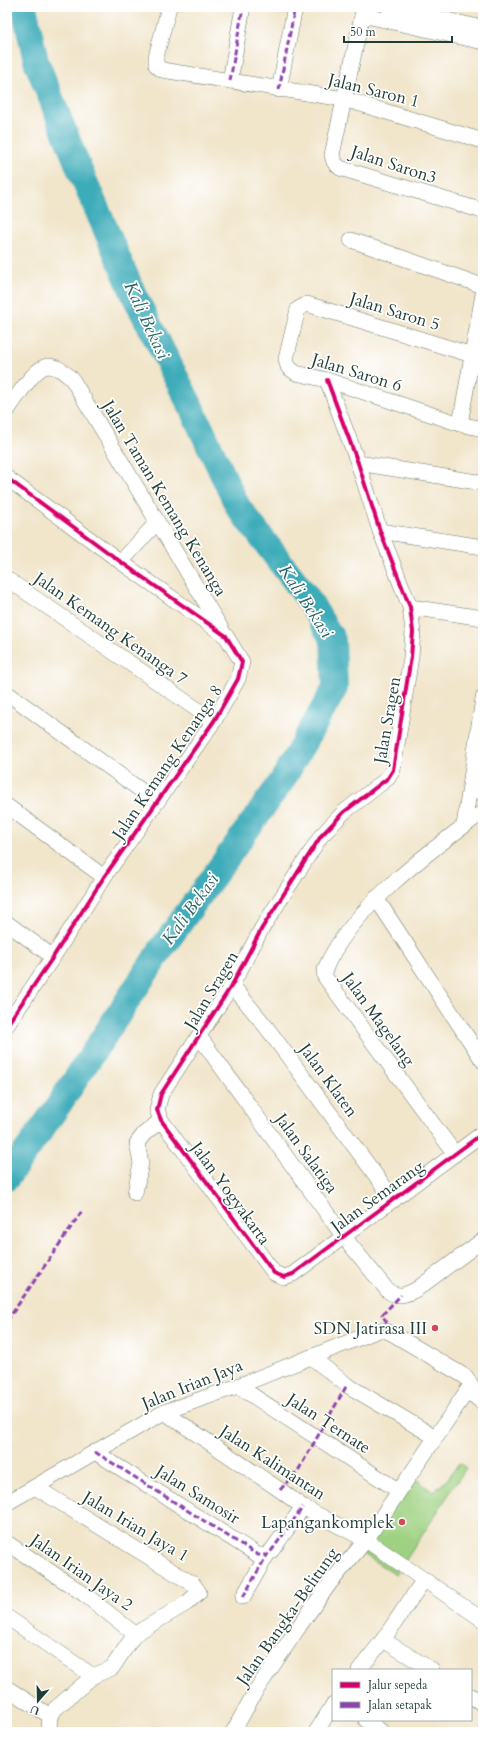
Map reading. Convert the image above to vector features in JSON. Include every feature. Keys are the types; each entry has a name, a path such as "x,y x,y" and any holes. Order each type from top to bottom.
{"street":[{"name":"Jalan Saron 1","path":"169,7 156,57 156,65 162,70 279,90 344,99 483,140"},
{"path":"230,82 242,7"},
{"path":"279,90 295,7"},
{"path":"388,7 483,28"},
{"path":"363,11 483,42"},
{"name":"Jalan Saron3","path":"363,11 332,155 334,162 340,168 483,211"},
{"path":"352,240 483,286"},
{"path":"460,424 483,294"},
{"name":"Jalan Saron 5","path":"307,304 472,355"},
{"name":"Jalan Saron 6","path":"307,304 298,309 286,359 288,367 296,373 327,380 460,424 483,429"},
{"name":"Jalan Taman Kemang Kenanga","path":"7,411 37,370 48,366 60,369 72,379 156,522 226,636"},
{"name":"Jalan Sragen","path":"161,1120 157,1110 161,1094 232,985 262,928 321,836 344,812 388,778 393,770 411,657 413,632 410,607 380,532 358,463 327,380"},
{"path":"358,463 483,483"},
{"name":"Jalan Kemang Kenanga 8","path":"7,478 121,562 226,636 242,662 241,671 214,721 104,877 7,1025"},
{"path":"121,562 156,522"},
{"path":"380,532 483,547"},
{"name":"Jalan Kemang Kenanga 7","path":"7,579 214,721"},
{"path":"410,607 483,618"},
{"path":"7,693 157,802"},
{"path":"464,826 480,728 483,698"},
{"path":"472,779 483,794"},
{"path":"7,806 104,877"},
{"name":"Jalan Magelang","path":"455,1154 325,977 326,967 340,942 376,898 483,812"},
{"path":"376,898 483,1061"},
{"path":"7,923 53,957"},
{"name":"Jalan Klaten","path":"232,985 267,1028 394,1200"},
{"name":"Jalan Salatiga","path":"199,1036 344,1237 388,1291 396,1295 412,1292 483,1240"},
{"path":"136,1193 141,1163 137,1143 144,1134 161,1120"},
{"name":"Jalan Yogyakarta","path":"161,1120 274,1273 284,1277"},
{"name":"Jalan Semarang","path":"284,1277 293,1274 483,1133"},
{"name":"Jalan Irian Jaya","path":"7,1503 164,1412 238,1386 379,1330 388,1332 466,1378 471,1385"},
{"path":"311,1357 347,1385 435,1437"},
{"path":"471,1385 473,1395 483,1402"},
{"name":"Jalan Bangka-Belitung","path":"233,1732 255,1692 300,1625 330,1583 366,1540 471,1385"},
{"name":"Jalan Ternate","path":"238,1386 399,1491"},
{"name":"Jalan Kalimantan","path":"164,1412 303,1507 366,1540 423,1580 483,1619"},
{"name":"Jalan Samosir","path":"95,1452 258,1555 267,1555"},
{"name":"Jalan Irian Jaya 1","path":"35,1488 193,1584 200,1592 187,1603 135,1634"},
{"path":"243,1597 267,1555 279,1542 303,1507"},
{"name":"Jalan Irian Jaya 2","path":"7,1543 84,1594 135,1634"},
{"path":"361,1669 383,1640 423,1580"},
{"path":"7,1617 93,1676"},
{"path":"51,1732 49,1729 50,1716 55,1709 93,1676 112,1668 135,1634"},
{"path":"383,1640 430,1669"},
{"path":"7,1688 50,1716"},
{"path":"472,1697 483,1704"},
{"path":"316,1732 332,1707"},
{"path":"367,1721 382,1732"}],"green space":[{"name":"Lapangankomplek","path":"459,1463 466,1468 396,1575 356,1549 408,1473 433,1492 447,1480"}],"waterway":[{"name":"Kali Bekasi","path":"7,1178 58,1106 162,948 282,781 335,688 333,640 307,597 238,507 189,403 135,297 79,168 36,61 24,7"}],"marked path":[{"path":"230,81 243,7"},
{"path":"279,90 295,7"},
{"path":"7,1321 82,1211"},
{"path":"384,1330 388,1324 382,1315 401,1295"},
{"path":"280,1490 299,1469 347,1385"},
{"path":"95,1452 258,1555 267,1555 272,1550 303,1507"},
{"path":"243,1597 267,1555"}],"cycle path":[{"path":"327,380 358,463 380,531 410,607 413,632 411,657 393,770 388,778 344,812 321,836 262,928 232,985 161,1094 157,1110 161,1120 274,1273 284,1277 293,1274 483,1133"},
{"path":"7,478 121,562 226,636 242,662 238,679 214,721 104,877 7,1025"}],"place":[{"name":"SDN Jatirasa III","path":"435,1328"},
{"name":"Lapangankomplek","path":"402,1522"}]}
